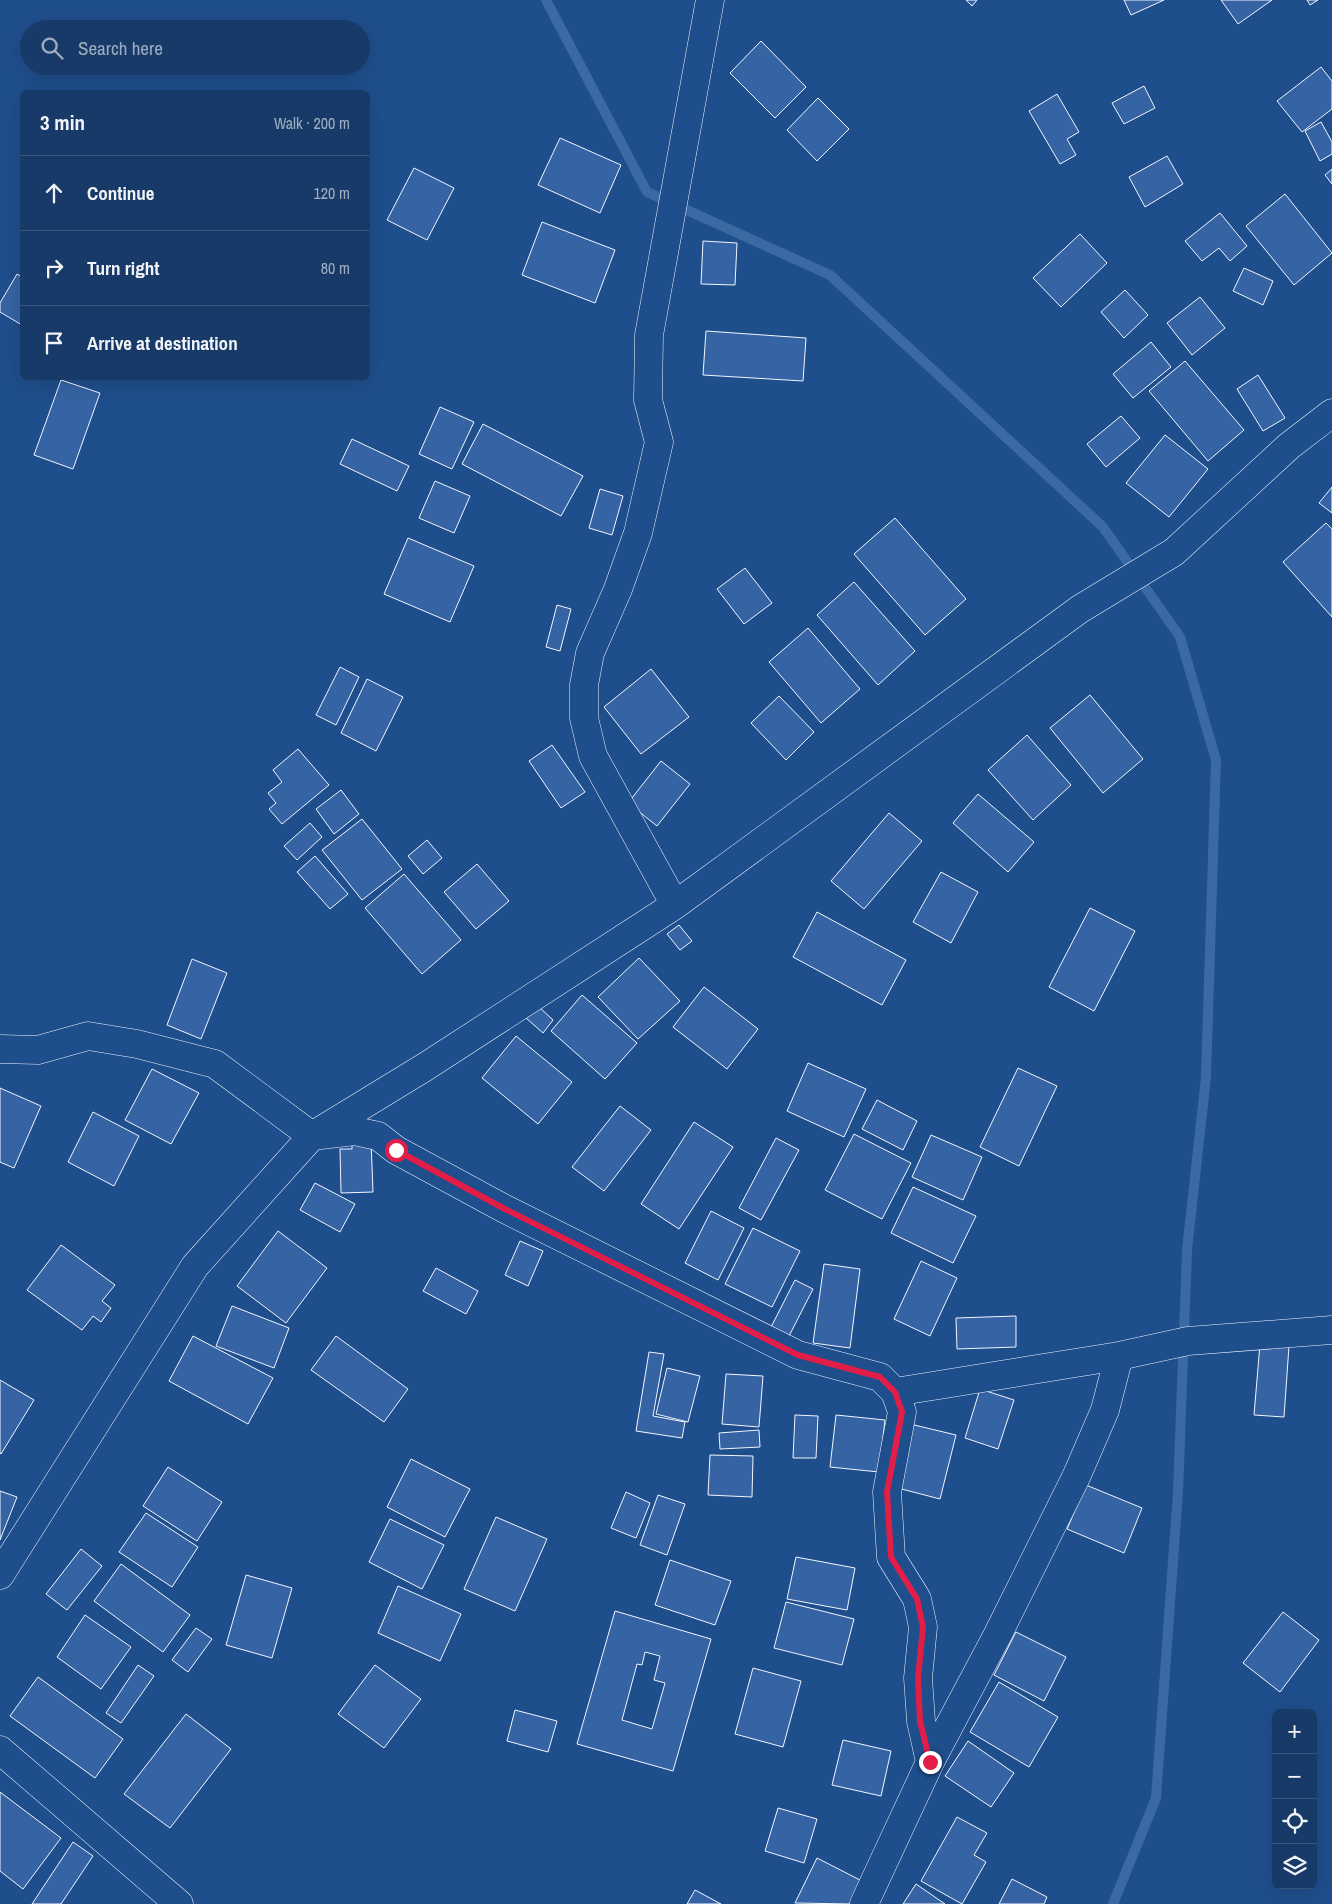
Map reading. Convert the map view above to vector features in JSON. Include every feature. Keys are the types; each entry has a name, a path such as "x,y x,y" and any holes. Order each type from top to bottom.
{"street":[{"path":"675,905 593,756 584,718 584,685 590,653 618,589 638,533 659,442 648,400 649,335 710,0"},
{"path":"0,1575 195,1266 312,1136 426,1067 675,905 1080,609 1174,552 1289,446 1332,413"},
{"path":"0,1049 38,1050 88,1036 137,1044 215,1064 312,1136 355,1132 378,1136 396,1150 503,1208 798,1355 880,1377 895,1392 902,1412 887,1492 891,1557 917,1599 923,1627 918,1678 920,1721 930,1762"},
{"path":"895,1392 1120,1356 1158,1346 1188,1341 1332,1330"},
{"path":"864,1904 930,1762 998,1634 1077,1475 1105,1410 1120,1356"},
{"path":"0,1750 179,1904"}],"building":[{"path":"966,0 977,0 972,6"},
{"path":"1124,0 1164,0 1131,15"},
{"path":"1221,0 1272,0 1238,24"},
{"path":"1307,0 1318,0 1310,5"},
{"path":"761,41 806,87 775,118 730,73"},
{"path":"1321,67 1332,81 1332,109 1302,132 1277,101"},
{"path":"1144,86 1155,108 1124,124 1112,103"},
{"path":"1057,94 1079,132 1067,139 1076,155 1060,164 1029,111"},
{"path":"818,98 849,129 817,161 787,130"},
{"path":"1321,122 1332,142 1332,154 1320,161 1305,131"},
{"path":"560,138 621,165 600,213 538,185"},
{"path":"1167,156 1183,184 1145,207 1129,177"},
{"path":"414,168 454,188 427,240 387,220"},
{"path":"1332,169 1332,184 1325,175"},
{"path":"1285,194 1332,253 1294,285 1246,226"},
{"path":"1220,213 1247,246 1230,261 1219,248 1202,261 1185,241"},
{"path":"542,222 615,250 595,303 522,275"},
{"path":"1080,234 1107,263 1061,307 1033,278"},
{"path":"703,241 737,243 735,285 701,284"},
{"path":"1244,268 1273,281 1263,305 1233,291"},
{"path":"17,274 20,276 20,324 0,312 0,303"},
{"path":"1125,290 1148,315 1124,338 1101,312"},
{"path":"1200,297 1225,328 1192,355 1167,323"},
{"path":"706,331 806,338 803,381 703,375"},
{"path":"1151,342 1171,367 1133,398 1113,374"},
{"path":"1185,361 1244,430 1208,461 1149,391"},
{"path":"1258,375 1285,418 1263,431 1237,389"},
{"path":"61,380 100,393 73,469 34,455"},
{"path":"440,407 474,422 452,469 419,454"},
{"path":"1121,416 1140,438 1106,467 1087,444"},
{"path":"483,424 583,476 561,516 462,464"},
{"path":"1165,435 1208,469 1169,517 1126,483"},
{"path":"352,439 409,466 397,491 340,464"},
{"path":"435,481 470,496 454,533 419,518"},
{"path":"1332,487 1332,513 1319,503"},
{"path":"600,489 623,496 612,535 589,528"},
{"path":"895,518 966,599 925,635 854,554"},
{"path":"1326,523 1332,529 1332,617 1283,562"},
{"path":"408,538 474,566 450,622 384,594"},
{"path":"745,568 772,603 744,624 717,589"},
{"path":"854,582 915,651 878,685 817,615"},
{"path":"557,605 571,609 560,651 546,647"},
{"path":"808,628 860,689 821,723 769,662"},
{"path":"340,667 359,677 336,725 316,715"},
{"path":"651,669 689,717 641,754 604,707"},
{"path":"367,679 403,697 376,751 341,733"},
{"path":"1090,695 1143,759 1103,793 1050,728"},
{"path":"779,696 814,732 786,760 751,723"},
{"path":"1027,735 1071,785 1033,820 988,770"},
{"path":"552,745 585,792 561,808 529,761"},
{"path":"298,749 329,785 282,824 269,809 276,803 268,793 282,782 273,770"},
{"path":"661,761 690,784 657,826 628,803"},
{"path":"341,790 359,814 334,834 316,809"},
{"path":"978,794 1034,842 1008,872 953,823"},
{"path":"889,813 922,841 864,909 831,881"},
{"path":"362,819 402,869 362,900 322,850"},
{"path":"310,823 322,837 297,860 284,846"},
{"path":"427,840 442,858 423,874 408,856"},
{"path":"315,856 348,894 330,909 297,872"},
{"path":"477,864 509,901 476,929 444,892"},
{"path":"941,872 978,892 951,943 913,922"},
{"path":"404,874 461,940 422,974 365,908"},
{"path":"1090,908 1135,931 1094,1011 1049,987"},
{"path":"817,912 906,960 882,1005 793,957"},
{"path":"679,925 692,941 680,950 667,934"},
{"path":"639,958 680,1001 638,1039 598,997"},
{"path":"192,959 227,973 201,1039 167,1025"},
{"path":"704,987 758,1029 727,1069 673,1027"},
{"path":"582,995 637,1043 605,1079 551,1031"},
{"path":"538,1006 553,1020 543,1033 526,1018"},
{"path":"516,1036 572,1082 538,1124 482,1078"},
{"path":"808,1063 866,1089 844,1137 787,1111"},
{"path":"1018,1068 1057,1086 1019,1166 980,1147"},
{"path":"152,1069 199,1093 171,1144 125,1120"},
{"path":"0,1088 41,1106 14,1168 0,1162"},
{"path":"877,1100 917,1121 903,1150 862,1129"},
{"path":"620,1106 651,1130 604,1191 572,1167"},
{"path":"93,1112 139,1136 114,1186 68,1162"},
{"path":"694,1122 733,1147 679,1229 641,1204"},
{"path":"854,1134 911,1163 882,1219 825,1190"},
{"path":"931,1135 982,1157 963,1200 912,1177"},
{"path":"776,1138 799,1150 761,1220 739,1208"},
{"path":"371,1140 373,1192 341,1193 340,1149 352,1149 352,1141"},
{"path":"315,1183 355,1204 340,1232 300,1210"},
{"path":"913,1187 976,1216 953,1263 891,1233"},
{"path":"711,1211 744,1228 718,1280 685,1263"},
{"path":"753,1228 800,1251 772,1307 725,1284"},
{"path":"278,1231 327,1268 286,1323 237,1286"},
{"path":"520,1241 543,1251 528,1286 505,1275"},
{"path":"61,1245 115,1285 102,1301 111,1308 101,1322 93,1316 82,1330 27,1290"},
{"path":"921,1261 957,1278 930,1336 894,1319"},
{"path":"824,1264 860,1269 850,1348 813,1343"},
{"path":"436,1268 478,1291 466,1314 423,1291"},
{"path":"795,1280 813,1289 787,1340 769,1331"},
{"path":"232,1306 289,1328 274,1368 216,1346"},
{"path":"1016,1316 1016,1347 957,1349 956,1318"},
{"path":"193,1336 273,1378 248,1424 169,1381"},
{"path":"336,1336 408,1389 384,1422 311,1370"},
{"path":"1260,1344 1289,1346 1284,1417 1254,1415"},
{"path":"649,1352 664,1354 653,1416 685,1422 682,1438 636,1431"},
{"path":"667,1368 700,1376 688,1422 656,1414"},
{"path":"726,1374 763,1376 759,1427 722,1424"},
{"path":"0,1380 34,1400 1,1454 0,1453"},
{"path":"980,1389 1014,1400 998,1449 965,1438"},
{"path":"795,1415 818,1416 816,1458 793,1458"},
{"path":"836,1415 885,1420 879,1472 830,1467"},
{"path":"910,1424 956,1435 940,1499 894,1487"},
{"path":"759,1430 760,1447 720,1449 719,1433"},
{"path":"710,1455 753,1456 752,1497 708,1495"},
{"path":"411,1459 470,1489 445,1537 387,1507"},
{"path":"168,1467 222,1502 197,1541 143,1506"},
{"path":"1086,1485 1142,1508 1124,1553 1067,1529"},
{"path":"0,1491 17,1497 0,1540"},
{"path":"626,1492 650,1503 636,1538 611,1528"},
{"path":"658,1495 685,1504 667,1555 640,1545"},
{"path":"146,1513 198,1547 172,1587 119,1552"},
{"path":"496,1517 547,1539 515,1611 464,1589"},
{"path":"390,1519 444,1545 422,1589 369,1562"},
{"path":"81,1549 102,1566 67,1610 46,1594"},
{"path":"796,1557 855,1568 847,1610 787,1599"},
{"path":"670,1560 731,1581 715,1625 655,1605"},
{"path":"121,1564 190,1615 163,1652 94,1601"},
{"path":"246,1575 292,1588 272,1658 226,1645"},
{"path":"398,1586 461,1614 440,1661 378,1633"},
{"path":"786,1602 854,1619 842,1665 774,1648"},
{"path":"615,1611 711,1639 673,1771 577,1744","holes":["645,1652 660,1656 654,1680 665,1683 652,1729 622,1720 637,1664 642,1665"]},
{"path":"1283,1612 1319,1640 1280,1692 1243,1663"},
{"path":"85,1615 131,1647 101,1689 57,1657"},
{"path":"196,1628 212,1639 188,1672 172,1660"},
{"path":"1016,1632 1066,1657 1044,1701 994,1675"},
{"path":"138,1665 154,1676 121,1723 106,1713"},
{"path":"375,1665 421,1699 384,1748 338,1714"},
{"path":"753,1668 801,1681 783,1747 735,1734"},
{"path":"38,1677 123,1739 95,1778 10,1716"},
{"path":"999,1682 1058,1717 1029,1767 970,1732"},
{"path":"515,1710 557,1721 548,1752 507,1741"},
{"path":"186,1714 231,1749 170,1828 124,1794"},
{"path":"843,1740 891,1751 881,1796 832,1785"},
{"path":"968,1741 1014,1773 991,1807 945,1776"},
{"path":"0,1792 61,1838 23,1889 0,1871"},
{"path":"778,1808 817,1819 804,1863 765,1851"},
{"path":"957,1817 987,1833 974,1855 986,1862 962,1904 921,1881"},
{"path":"73,1842 93,1856 61,1904 32,1904"},
{"path":"817,1858 862,1881 851,1904 795,1903"},
{"path":"1012,1879 1047,1897 1044,1904 999,1904"},
{"path":"916,1884 945,1904 903,1904"},
{"path":"695,1890 721,1904 687,1904"}],"waterway":[{"path":"546,0 647,192 830,275 1103,527 1180,637 1216,760 1206,1077 1187,1250 1178,1492 1156,1798 1113,1904"}],"route":[{"path":"396,1150 503,1208 798,1355 880,1377 895,1392 902,1412 887,1492 891,1557 917,1599 923,1627 918,1678 920,1721 930,1762"}]}
